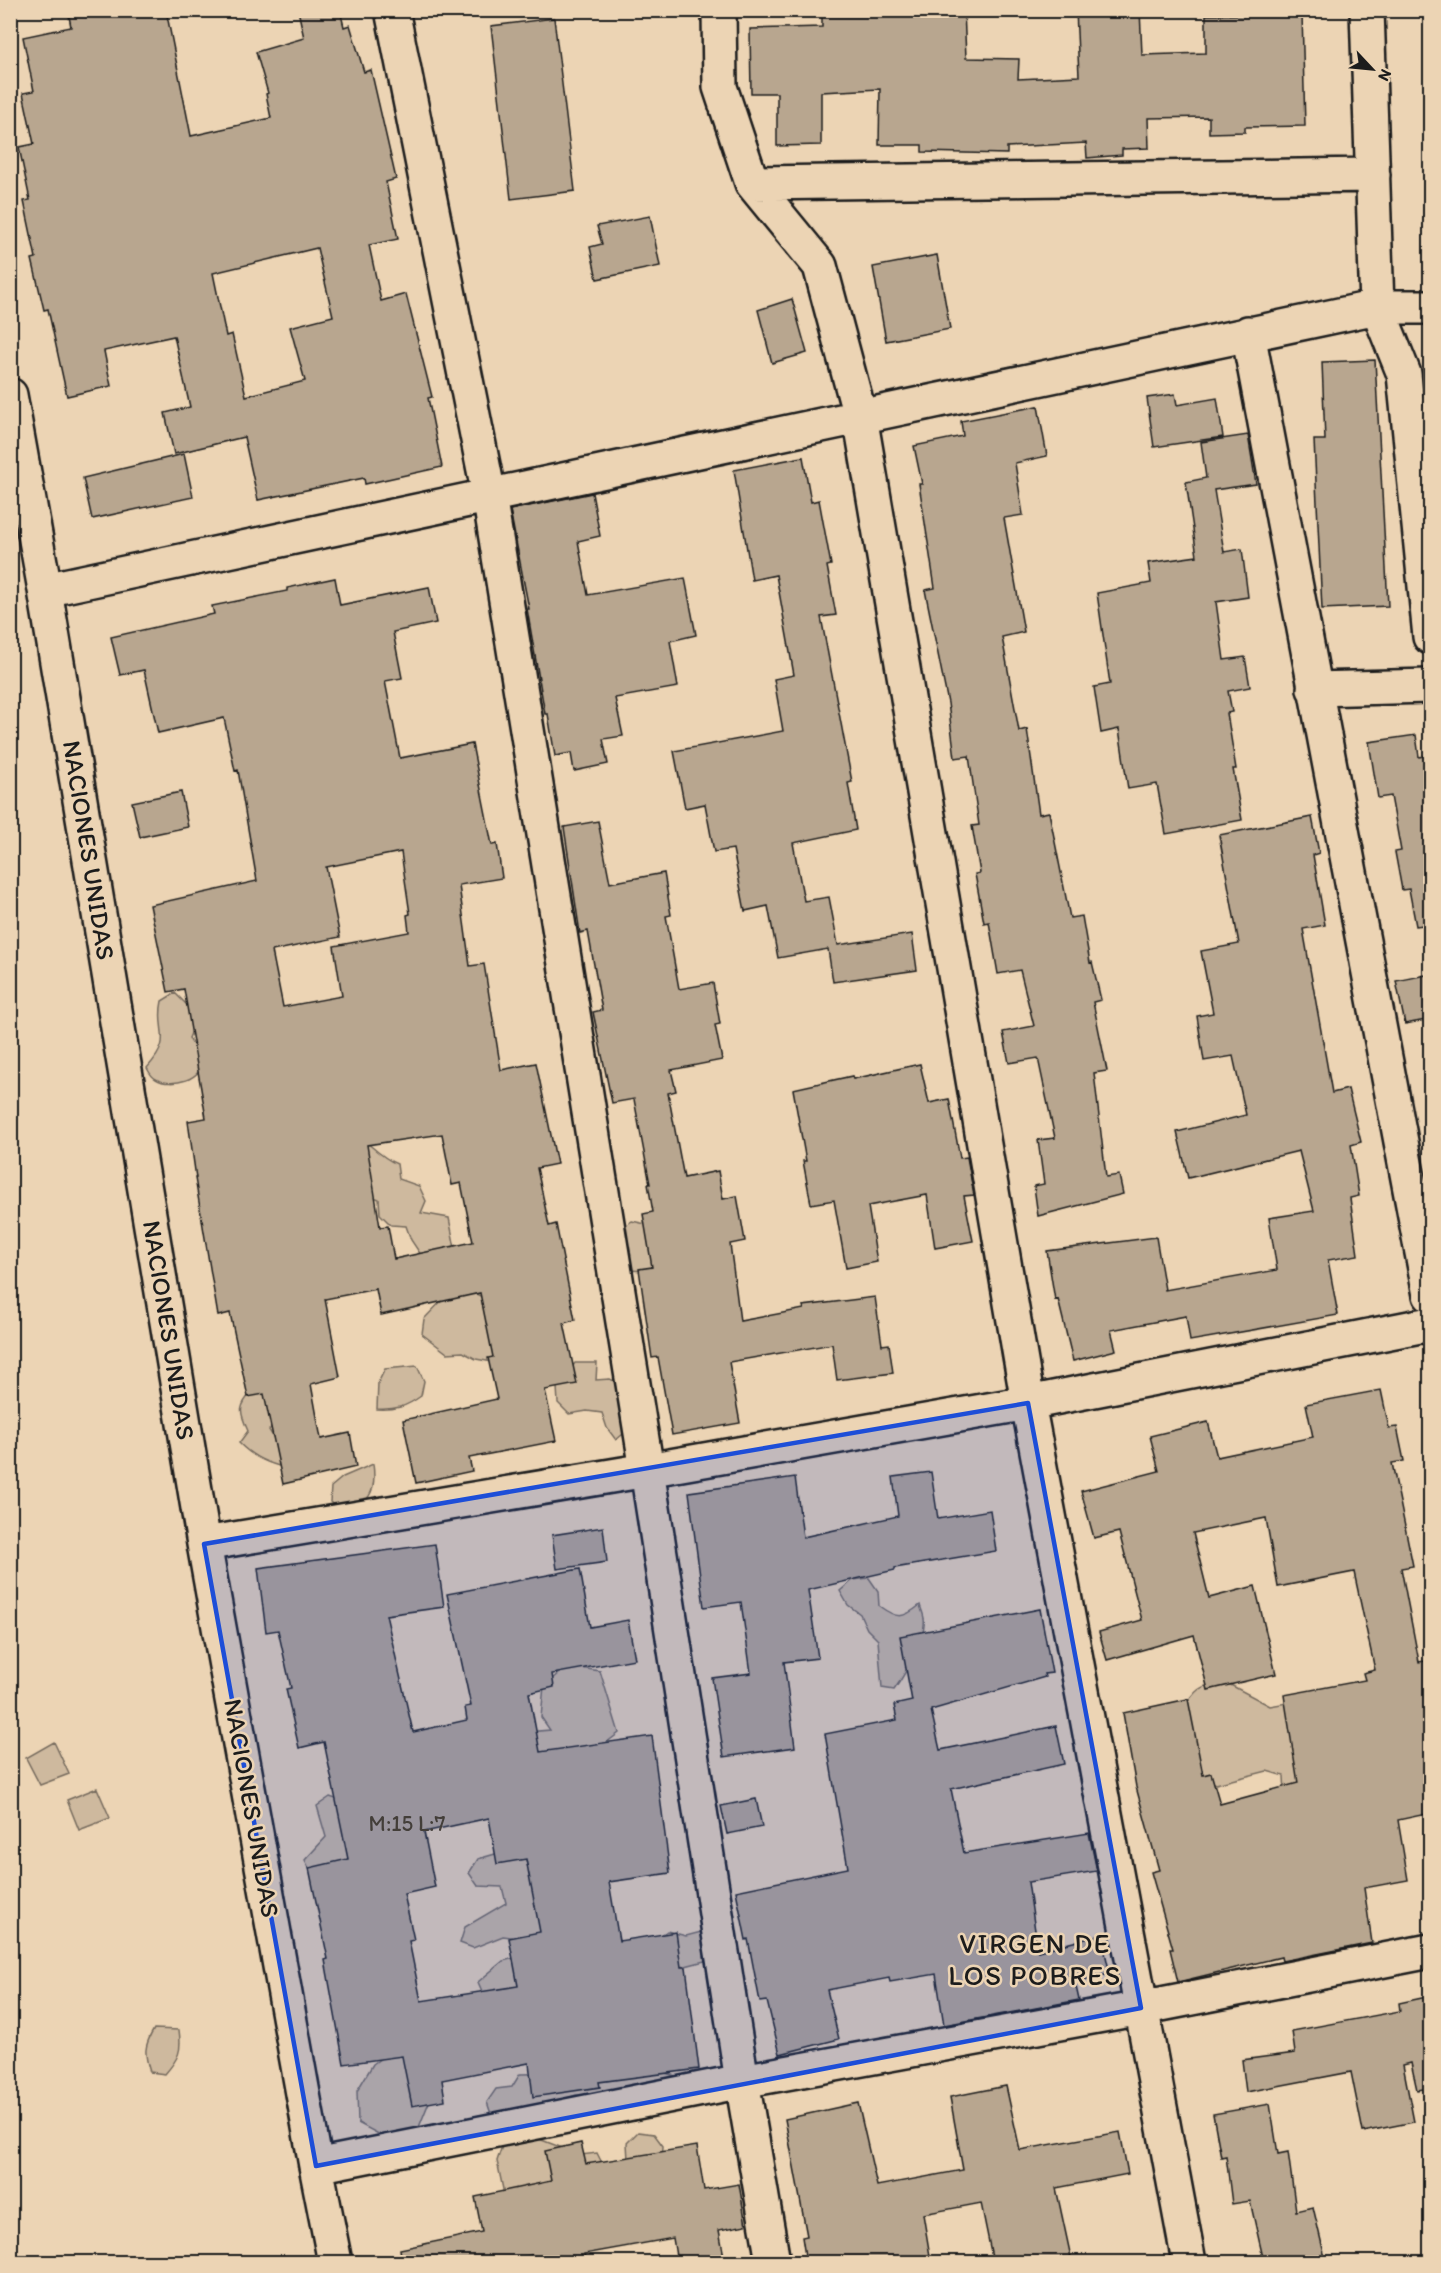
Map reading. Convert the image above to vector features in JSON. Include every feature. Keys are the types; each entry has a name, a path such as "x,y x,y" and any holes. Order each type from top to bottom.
{"street":[{"path":"392,10 489,495 742,2081 773,2262"},
{"path":"719,10 720,87 752,183 820,266 860,416 1028,1402 1189,2262"},
{"path":"1367,10 1377,307 1404,374 1431,637"},
{"path":"752,183 1373,175"},
{"path":"45,590 1248,333 1377,307 1431,307"},
{"path":"1248,333 1431,1295"},
{"name":"NACIONES UNIDAS","path":"10,395 45,590 204,1544 335,2262"},
{"path":"1314,689 1431,686"},
{"path":"204,1544 646,1470 1028,1402 1431,1324"},
{"path":"316,2166 742,2081 1431,1952"}],"highlighted area":[{"path":"1028,1403 1141,2008 316,2166 204,1544"}],"shaded area":[{"path":"175,993 198,1016 189,1038 200,1056 201,1066 193,1077 170,1083 155,1078 147,1068 155,1058 162,1042 160,1012 162,1001"},
{"path":"360,1137 397,1164 399,1179 419,1186 426,1201 421,1213 449,1218 455,1248 421,1255 411,1240 406,1226 391,1225 380,1214 379,1199 374,1197"},
{"path":"632,1221 650,1225 661,1266 645,1271 629,1270 620,1229"},
{"path":"461,1287 489,1300 504,1328 492,1362 476,1359 463,1352 447,1353 422,1334 424,1319 448,1294"},
{"path":"575,1363 597,1363 596,1380 610,1379 625,1386 629,1429 616,1440 607,1428 602,1413 587,1411 569,1414 558,1403 557,1387"},
{"path":"417,1366 424,1381 421,1396 400,1407 377,1409 378,1383 385,1369"},
{"path":"253,1390 271,1391 280,1418 269,1430 277,1443 279,1466 257,1457 239,1443 248,1431 243,1419 242,1405"},
{"path":"373,1464 374,1482 365,1501 342,1512 330,1502 331,1487 343,1477"},
{"path":"869,1578 878,1591 879,1606 900,1616 920,1605 924,1616 924,1626 918,1645 909,1666 894,1690 882,1688 878,1640 867,1629 860,1614 848,1605 840,1591 853,1580"},
{"path":"567,1666 600,1671 619,1733 594,1752 573,1802 527,1732 550,1730 541,1717 544,1686"},
{"path":"1225,1682 1270,1706 1287,1703 1386,1729 1285,1794 1284,1776 1267,1771 1216,1784 1200,1776 1182,1712 1194,1693 1209,1684"},
{"path":"54,1742 69,1774 40,1785 26,1758"},
{"path":"97,1788 110,1818 79,1830 67,1800"},
{"path":"330,1797 353,1805 365,1854 312,1874 305,1860 326,1837 317,1806"},
{"path":"524,1849 527,1865 558,1898 549,1942 503,1936 473,1948 460,1943 465,1927 506,1903 502,1887 478,1886 469,1873 478,1859 509,1850"},
{"path":"667,1931 686,1936 701,1932 713,1942 716,1958 670,1970 654,1940"},
{"path":"518,1957 540,1990 485,1998 478,1982 503,1961"},
{"path":"154,2029 179,2030 178,2054 165,2074 150,2072 148,2065 147,2045"},
{"path":"397,2047 429,2102 417,2132 386,2138 358,2123 357,2091 373,2064"},
{"path":"661,2072 676,2076 668,2089 607,2097 576,2095 509,2116 492,2117 487,2102 496,2089 512,2087 520,2074"},
{"path":"638,2132 654,2134 663,2146 662,2161 630,2193 627,2143"},
{"path":"531,2136 581,2155 597,2153 604,2167 504,2194 497,2161 502,2146"}],"building":[{"path":"68,10 166,10 191,136 271,118 266,94 268,93 256,52 304,38 298,10 340,10 344,27 350,25 364,72 371,70 396,179 386,182 398,239 369,245 381,301 406,294 432,397 428,398 442,467 365,484 364,478 258,500 244,437 174,454 165,413 190,407 174,336 104,351 111,386 67,396 48,309 44,310 32,259 36,258 24,201 30,200 19,147 34,144 23,93 34,91 23,37 71,27","holes":["317,248 333,316 290,327 305,381 246,396 232,334 226,336 213,273"]},
{"path":"822,10 964,10 966,58 1019,59 1018,79 1079,76 1076,10 1140,10 1142,55 1206,53 1206,15 1302,14 1305,126 1245,127 1245,132 1209,133 1209,117 1148,118 1149,148 1122,149 1122,155 1087,158 1086,143 1007,147 1007,154 922,152 922,145 879,145 880,89 821,92 821,145 777,146 777,93 751,93 750,29 822,27"},
{"path":"554,18 575,191 511,199 491,26"},
{"path":"650,216 660,266 597,279 590,247 602,244 597,226"},
{"path":"937,255 950,329 886,341 873,267"},
{"path":"792,299 807,353 772,363 758,310"},
{"path":"1375,360 1388,606 1322,609 1314,440 1325,440 1322,362"},
{"path":"1175,394 1177,405 1217,398 1223,437 1154,447 1147,398"},
{"path":"1038,406 1047,456 1015,463 1023,515 1004,518 1024,632 1002,637 1019,731 1027,729 1039,814 1049,812 1070,918 1082,916 1090,963 1092,962 1101,1000 1093,1002 1107,1071 1094,1073 1106,1177 1119,1175 1123,1194 1038,1216 1034,1186 1044,1184 1038,1140 1055,1138 1038,1058 1009,1063 1003,1032 1034,1026 1020,970 998,974 989,922 984,923 975,874 980,873 972,826 979,825 969,756 955,758 948,703 925,590 935,588 919,484 922,484 914,446 963,436 961,421"},
{"path":"1248,435 1256,484 1214,490 1224,552 1242,549 1248,597 1216,602 1224,660 1245,657 1250,687 1228,691 1232,712 1227,713 1236,769 1233,769 1242,820 1166,834 1157,784 1128,789 1119,729 1101,733 1094,687 1110,684 1097,593 1151,583 1148,563 1197,556 1186,482 1206,478 1201,442"},
{"path":"184,454 193,497 92,519 83,478"},
{"path":"803,457 811,502 819,500 831,565 827,566 836,615 821,617 852,782 848,783 856,830 793,843 804,901 829,897 838,945 912,934 917,970 833,982 828,949 778,958 768,906 745,911 733,849 714,852 705,804 685,808 674,751 783,731 774,679 794,675 776,575 752,580 734,470"},
{"path":"592,493 600,536 578,541 588,595 685,578 696,635 670,641 678,687 615,698 623,736 603,739 608,764 574,771 571,753 555,756 548,714 545,714 527,609 529,609 510,510"},
{"path":"335,578 340,605 429,587 436,623 393,632 402,678 385,681 400,758 472,744 492,845 497,844 502,878 459,885 470,966 484,964 501,1070 536,1063 557,1164 537,1168 549,1226 556,1224 575,1320 564,1323 577,1384 545,1390 556,1441 469,1458 472,1471 416,1483 403,1420 497,1399 488,1358 493,1357 480,1293 381,1315 376,1289 325,1299 340,1377 311,1384 321,1439 350,1433 356,1467 283,1484 264,1394 248,1397 230,1313 218,1316 188,1121 206,1118 184,989 168,992 150,905 257,881 238,770 235,771 224,718 158,733 144,670 120,675 111,637 214,614 212,606 287,591 287,588","holes":["401,852 410,914 407,915 409,932 334,946 342,996 283,1007 272,951 340,937 326,867","442,1134 452,1185 461,1183 473,1242 394,1259 388,1226 380,1227 367,1145"]},
{"path":"1416,735 1419,757 1431,755 1431,924 1416,926 1409,889 1402,890 1395,852 1401,851 1391,796 1378,798 1369,742"},
{"path":"181,792 188,827 140,837 132,802"},
{"path":"1312,817 1319,853 1313,855 1325,925 1303,929 1332,1093 1348,1089 1361,1142 1351,1145 1359,1196 1350,1198 1358,1255 1328,1260 1338,1315 1190,1341 1186,1316 1111,1330 1116,1350 1073,1361 1058,1299 1055,1300 1047,1251 1156,1237 1165,1290 1277,1270 1269,1218 1314,1211 1299,1151 1188,1178 1177,1132 1246,1115 1233,1056 1204,1061 1197,1016 1213,1013 1201,951 1239,944 1219,835"},
{"path":"598,821 610,883 664,873 671,915 666,916 679,989 713,983 720,1024 715,1025 722,1060 671,1070 676,1091 668,1093 684,1178 718,1171 723,1199 737,1196 745,1241 730,1244 740,1321 804,1309 803,1306 875,1297 882,1345 889,1344 893,1373 837,1380 832,1344 729,1362 740,1423 672,1435 658,1357 652,1358 639,1269 652,1267 643,1214 653,1212 648,1184 650,1184 634,1099 612,1103 593,1012 602,1010 588,931 580,933 564,827"},
{"path":"1431,974 1431,1019 1405,1024 1396,981"},
{"path":"920,1064 929,1103 949,1099 960,1158 967,1157 974,1195 964,1196 973,1241 935,1248 927,1195 868,1206 877,1262 846,1268 834,1200 811,1204 793,1089"},
{"path":"1381,1390 1389,1428 1397,1427 1404,1461 1392,1463 1413,1566 1401,1568 1419,1662 1425,1661 1431,1689 1431,1813 1398,1820 1408,1880 1364,1888 1372,1943 1282,1961 1281,1957 1178,1982 1170,1949 1173,1949 1151,1872 1159,1870 1136,1787 1123,1713 1188,1699 1203,1775 1211,1773 1220,1804 1298,1783 1284,1695 1365,1680 1363,1673 1375,1670 1354,1572 1278,1587 1266,1518 1193,1533 1209,1598 1255,1586 1276,1674 1208,1690 1194,1635 1107,1660 1099,1632 1142,1620 1119,1532 1094,1538 1081,1491 1159,1471 1150,1436 1208,1422 1217,1457 1313,1437 1306,1404"},
{"path":"931,1472 938,1519 990,1510 996,1551 895,1568 895,1570 808,1590 818,1658 784,1662 795,1747 724,1757 712,1678 751,1673 741,1602 704,1607 689,1492 795,1477 803,1537 898,1516 893,1477"},
{"path":"603,1527 607,1562 557,1569 552,1535"},
{"path":"435,1544 444,1607 386,1615 413,1732 467,1720 465,1707 471,1706 447,1594 580,1569 590,1627 628,1620 635,1659 552,1674 554,1687 529,1693 540,1752 652,1736 670,1873 609,1882 619,1941 676,1932 681,1967 686,1967 699,2069 599,2082 600,2087 533,2097 529,2063 442,2080 445,2100 412,2106 402,2056 344,2064 325,1960 328,1959 309,1868 348,1859 324,1742 299,1748 286,1689 291,1688 278,1630 266,1632 258,1568","holes":["489,1818 497,1864 526,1859 540,1932 509,1938 518,1986 421,2001 409,1941 414,1940 404,1894 435,1887 424,1832"]},
{"path":"1040,1609 1052,1673 931,1710 940,1750 1056,1726 1064,1764 951,1789 964,1853 1089,1833 1097,1871 1028,1882 1038,1951 1101,1935 1110,1974 1075,1982 1079,2000 944,2025 936,1974 890,1982 889,1978 827,1990 839,2039 780,2054 767,2001 760,2002 736,1891 848,1868 825,1734 897,1720 894,1705 912,1701 900,1636"},
{"path":"756,1799 762,1827 727,1834 721,1806"},
{"path":"1431,1996 1431,2088 1417,2090 1411,2063 1403,2065 1414,2122 1363,2132 1351,2072 1246,2092 1242,2060 1295,2053 1292,2031 1400,2011 1399,2003"},
{"path":"1006,2086 1020,2150 1120,2132 1128,2174 1056,2188 1072,2262 993,2262 981,2203 923,2214 931,2262 806,2262 802,2237 807,2236 785,2119 858,2103 877,2186 963,2170 950,2097"},
{"path":"1270,2104 1278,2154 1288,2152 1296,2211 1313,2207 1326,2262 1264,2262 1250,2201 1232,2204 1226,2156 1221,2157 1213,2114"},
{"path":"581,2143 586,2164 697,2146 704,2190 739,2184 746,2225 719,2230 725,2262 677,2262 673,2238 584,2254 586,2262 534,2262 532,2255 500,2262 402,2262 400,2249 482,2232 475,2197 551,2181 545,2151"}],"district":[{"name":"VIRGEN DE LOS POBRES","path":"1035,1959"}]}
